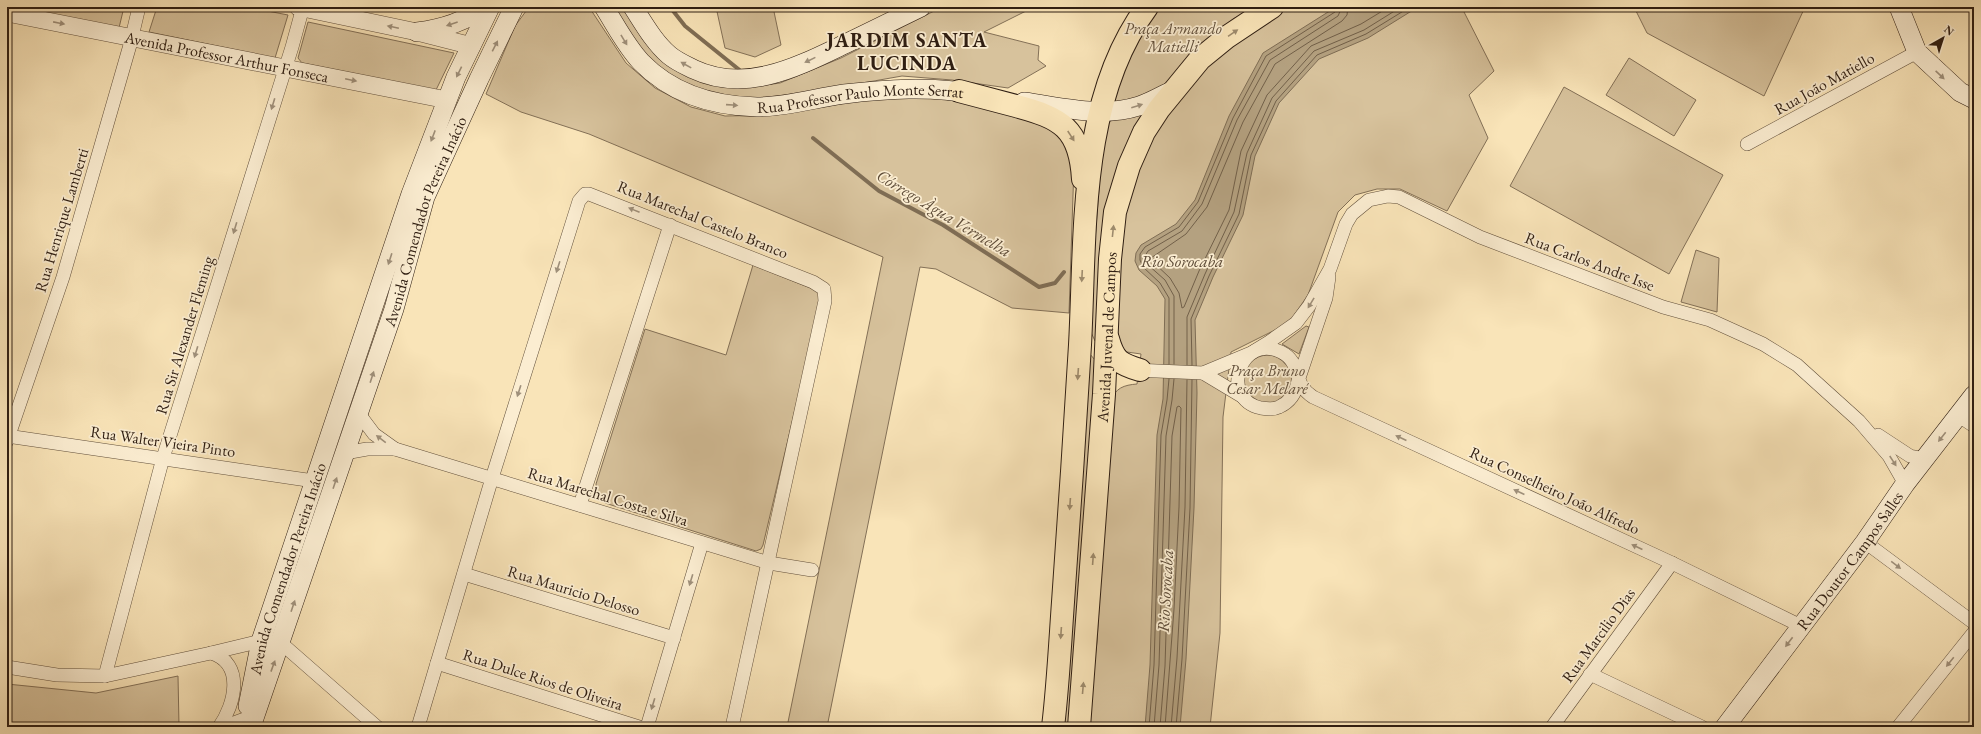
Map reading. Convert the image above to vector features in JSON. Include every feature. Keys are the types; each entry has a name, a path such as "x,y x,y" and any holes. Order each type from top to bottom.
{"highway":[{"name":"Avenida Juvenal de Campos","path":"1053,727 1067,551 1080,342 1085,208 1099,112 1112,69 1137,20 1147,7"},
{"name":"Avenida Juvenal de Campos","path":"1079,727 1106,368 1110,259 1115,212 1130,166 1144,132 1159,109 1200,59 1227,37 1272,7"},
{"path":"959,91 1042,113 1059,122 1066,128 1078,147 1082,163 1085,208"},
{"path":"1080,321 1089,346 1106,368"},
{"path":"1108,335 1112,351 1119,362 1140,370"},
{"path":"1104,394 1118,376 1140,370"}],"main road":[{"path":"417,32 453,24 484,7"},
{"name":"Avenida Comendador Pereira Inácio","path":"249,722 262,641 314,481 412,194 447,100 490,7"},
{"name":"Rua Professor Paulo Monte Serrat","path":"633,7 653,38 670,56 703,74 723,79 737,79 772,75 800,65 921,7"},
{"path":"1899,7 1917,52 1960,92 1974,99"},
{"name":"Avenida Comendador Pereira Inácio","path":"249,722 281,643 359,414 394,309 425,198 483,69 514,9"},
{"name":"Rua Professor Paulo Monte Serrat","path":"604,9 629,47 658,77 674,88 694,97 717,104 758,107 844,94 895,89 928,88 959,91 1099,112 1123,110 1141,105 1176,89"},
{"path":"472,46 478,54 483,69"},
{"path":"447,100 472,93"},
{"name":"Rua Doutor Campos Salles","path":"1725,727 1865,542 1905,484 1925,459 1966,421 1974,395"},
{"path":"338,414 340,427 347,447"}],"street":[{"name":"Rua Henrique Lamberti","path":"8,437 63,277 139,7"},
{"path":"301,7 417,32 472,46"},
{"name":"Rua Sir Alexander Fleming","path":"105,676 163,458 285,67 301,7"},
{"name":"Avenida Professor Arthur Fonseca","path":"7,13 132,36 447,100"},
{"name":"Rua João Matiello","path":"1747,144 1917,52"},
{"name":"Rua Marechal Castelo Branco","path":"492,478 582,197 585,194 594,194 813,282 824,290 825,301 732,727"},
{"name":"Rua Carlos Andre Isse","path":"1252,353 1300,319 1310,306 1330,269 1346,224 1352,214 1369,200 1388,196 1399,197 1480,237 1663,307 1710,320 1763,344 1797,365 1859,421 1889,456 1905,484"},
{"path":"580,506 670,225"},
{"name":"Rua Carlos Andre Isse","path":"1298,381 1326,298 1330,269"},
{"path":"1106,368 1203,373 1252,353 1271,349 1280,352 1289,358 1295,366 1298,381 1293,396 1286,403 1277,408 1267,409 1257,407 1203,373"},
{"path":"1243,397 1238,383 1239,368 1252,353"},
{"name":"Rua Conselheiro João Alfredo","path":"1298,381 1303,390 1313,397 1672,563 1801,626"},
{"name":"Rua Marechal Costa e Silva","path":"359,414 374,434 395,449"},
{"name":"Rua Carlos Andre Isse","path":"1859,421 1910,456 1925,459"},
{"name":"Rua Walter Vieira Pinto","path":"8,437 163,458 314,481"},
{"name":"Rua Marechal Costa e Silva","path":"347,447 395,449 769,563 812,570"},
{"path":"418,727 492,478"},
{"path":"1865,542 1974,623"},
{"path":"647,727 702,543"},
{"name":"Rua Marcilio Dias","path":"1552,727 1672,563"},
{"name":"Rua Mauricio Delosso","path":"464,574 674,638"},
{"path":"1898,727 1974,632"},
{"path":"7,667 57,675 105,676 262,641 281,643 377,727"},
{"path":"212,653 220,655 227,661 234,680 232,703 226,718 219,727"},
{"name":"Rua Dulce Rios de Oliveira","path":"436,663 639,727"},
{"path":"1590,674 1702,727"},
{"path":"223,727 249,722"}],"green space":[{"path":"7,7 124,7 118,32"},
{"path":"157,7 247,7 288,15 275,58 149,32"},
{"path":"529,7 589,7 626,63 655,88 691,107 725,116 776,115 886,96 939,98 974,105 1045,125 1067,145 1074,166 1069,313 1012,308 936,269 920,267 827,727 787,727 883,257 589,134 521,112 486,94 515,26"},
{"path":"610,7 622,7 646,42 752,87 780,83 841,58 942,7 1034,7 984,32 1039,46 1038,60 1046,66 1008,88 952,80 902,76 823,90 761,98 729,99 701,93 653,65"},
{"path":"716,7 773,7 781,45 755,57 725,48"},
{"name":"Praça Armando Matielli","path":"1156,7 1256,7 1233,19 1210,38 1170,83 1144,97 1113,104 1119,79"},
{"path":"1290,7 1467,7 1463,10 1494,71 1469,95 1488,138 1447,211 1400,189 1377,189 1355,195 1338,212 1308,295 1292,318 1283,326 1231,352 1223,417 1220,633 1210,727 1086,727 1097,642 1111,401 1115,393 1121,388 1128,385 1137,384 1141,354 1127,352 1117,343 1118,289 1124,208 1149,135 1178,97 1222,53 1255,29"},
{"path":"1634,7 1805,7 1764,96 1647,33"},
{"path":"308,22 454,53 436,90 302,63 298,58"},
{"path":"1629,58 1696,100 1674,136 1606,95"},
{"path":"1564,87 1723,175 1669,274 1510,186"},
{"path":"1146,112 1095,341 1090,330 1089,318 1101,163 1107,122"},
{"path":"1696,250 1719,258 1717,312 1681,302"},
{"path":"753,265 818,291 821,300 763,545 761,549 756,551 605,503 597,495 596,484 645,329 726,355"},
{"path":"1306,326 1309,327 1299,354 1282,344"},
{"path":"1089,353 1095,360 1072,727 1060,727"},
{"name":"Praça Bruno Cesar Melaré","path":"1263,355 1273,355 1285,362 1292,374 1292,384 1285,396 1273,403 1263,403 1255,399 1248,392 1244,384 1244,374 1248,366 1255,359"},
{"path":"178,676 179,726 177,727 7,727 7,684 96,693"}],"water":[{"name":"Rio Sorocaba","path":"1336,7 1418,7 1368,38 1319,59 1279,103 1255,156 1243,215 1213,277 1195,320 1197,393 1194,508 1186,659 1180,727 1145,727 1150,665 1157,435 1163,399 1165,299 1157,286 1139,270 1135,261 1136,253 1141,245 1176,224 1195,200 1229,116 1263,53"}],"waterway":[{"name":"Córrego Àgua Vermelha","path":"670,7 685,26 742,72"},
{"name":"Córrego Àgua Vermelha","path":"813,138 879,191 943,225 1039,287 1055,283 1064,272"},
{"path":"63,727 141,725"}],"district":[{"name":"JARDIM SANTA LUCINDA","path":"907,52"}]}
